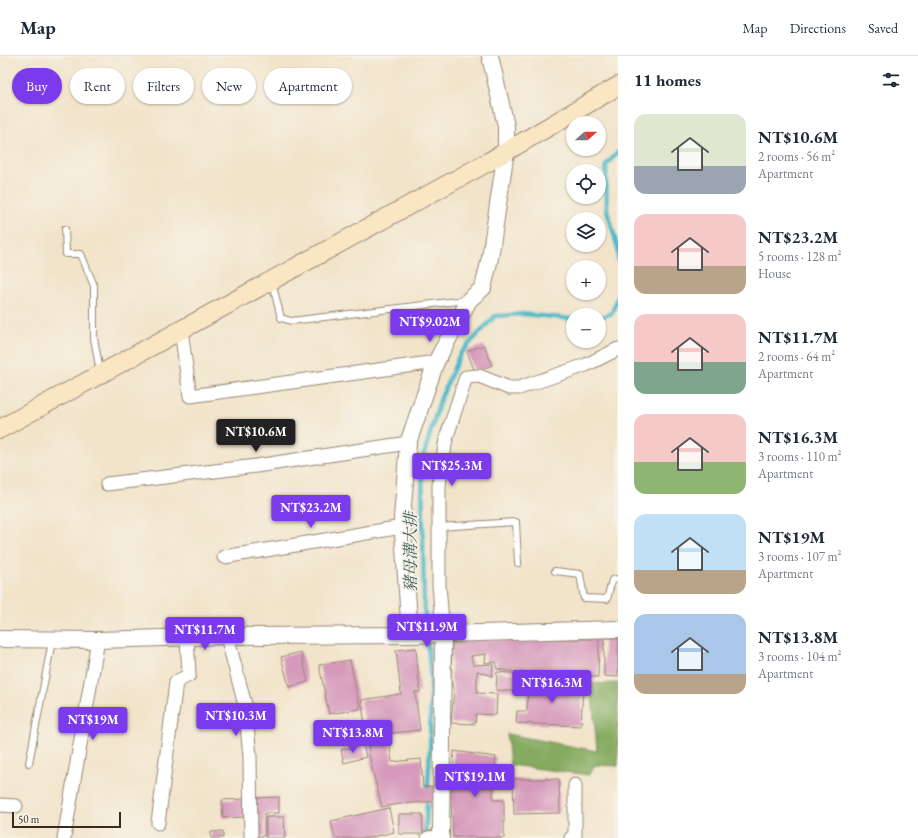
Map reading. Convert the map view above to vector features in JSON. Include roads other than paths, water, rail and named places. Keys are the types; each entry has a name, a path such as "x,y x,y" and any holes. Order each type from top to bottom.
{"main road":[{"path":"0,428 490,161 618,86"}],"street":[{"path":"410,635 402,527 408,443 436,362 469,300 483,288 490,258 506,151 506,126 490,56"},
{"path":"181,330 190,396 436,362"},
{"path":"437,838 443,633 439,585 439,485 446,439 466,377 479,376 509,388 519,388 586,365 618,349"},
{"path":"107,484 256,466 408,443"},
{"path":"224,557 402,527"},
{"path":"0,639 98,640 227,636 410,635 618,629"},
{"path":"227,636 245,705 250,757 251,838"},
{"path":"158,823 176,682 189,674 187,637"},
{"path":"64,838 98,640"},
{"path":"571,838 576,837 575,784"},
{"path":"0,805 16,806"}],"lane":[{"path":"65,229 66,254 81,254 94,286 94,338 100,374"},
{"path":"272,280 281,318 291,321 469,300"},
{"path":"439,527 516,522 518,562"},
{"path":"555,571 580,574 584,598 607,598 612,580 618,579"},
{"path":"29,763 52,640"}],"waterway":[{"name":"豬母溝大排","path":"618,152 606,165 607,210 618,249 618,260"},
{"name":"豬母溝大排","path":"606,315 612,313 618,296"},
{"name":"豬母溝大排","path":"425,838 430,749 431,680 424,605 422,461 440,400 460,354 495,316 523,314 566,318"}]}
